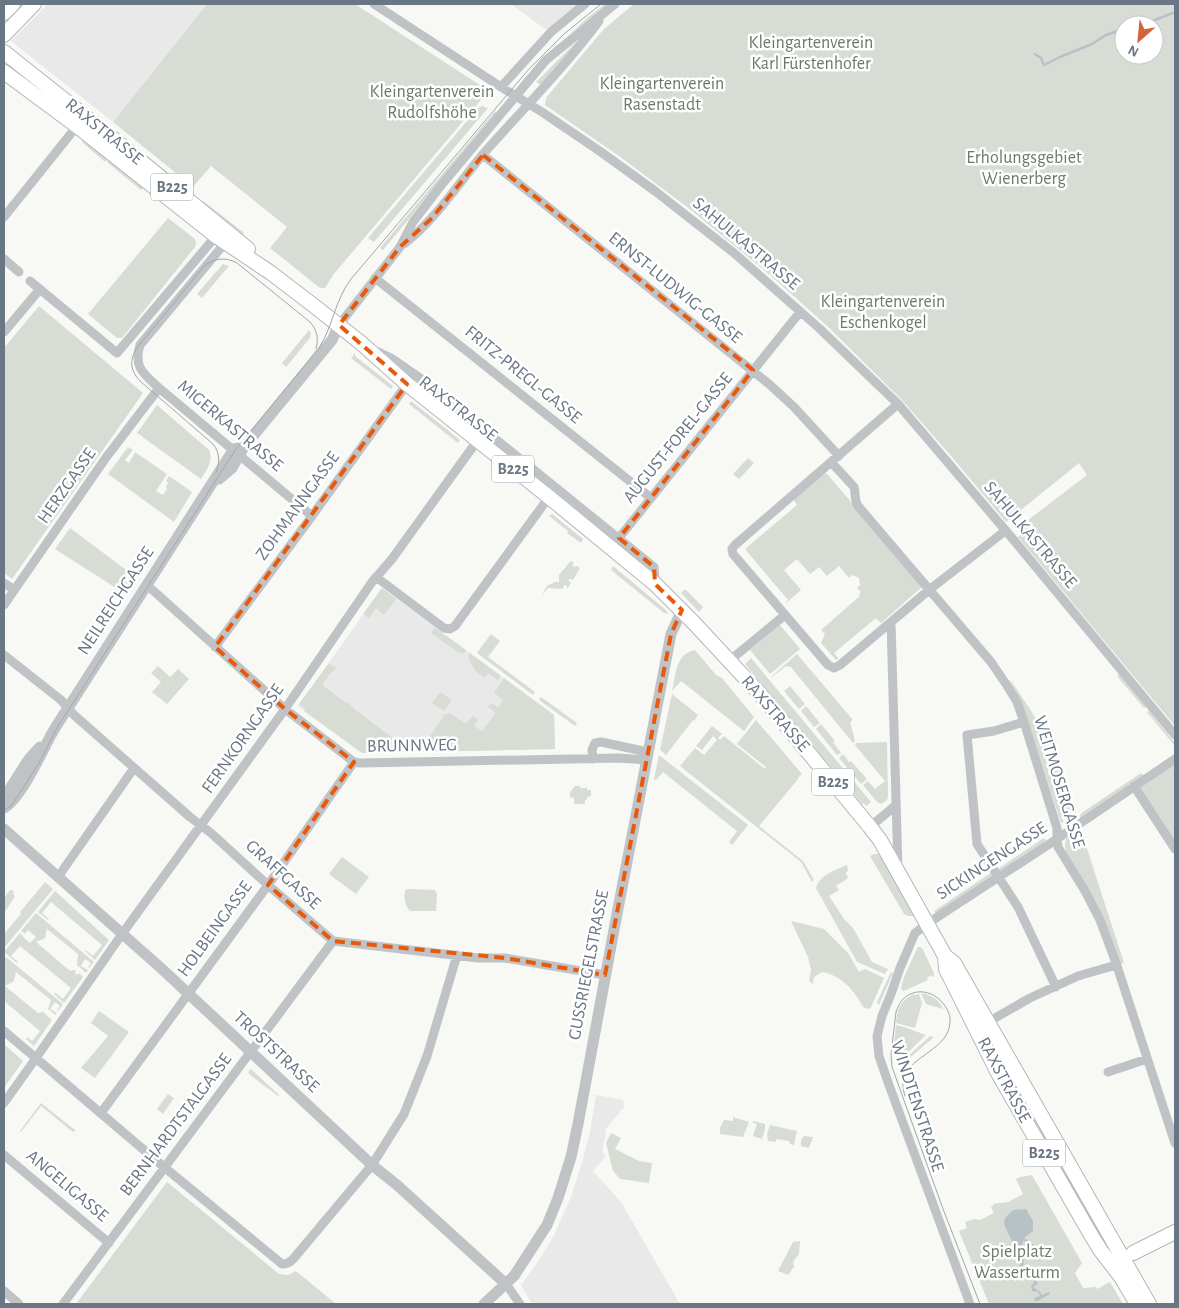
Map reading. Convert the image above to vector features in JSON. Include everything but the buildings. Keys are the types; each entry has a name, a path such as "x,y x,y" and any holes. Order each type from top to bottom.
{"main road":[{"path":"4,13 13,4"},
{"path":"4,35 34,4"},
{"name":"RAXSTRASSE","path":"4,52 86,116 245,246 271,273"},
{"name":"RAXSTRASSE","path":"4,72 77,126 221,240 271,273 339,325 407,384 655,584 682,610 760,694 880,840 945,956 954,963 1149,1304"},
{"name":"RAXSTRASSE","path":"945,956 946,969 998,1073 1101,1251 1127,1265 1137,1304"},
{"path":"1127,1265 1175,1232"}],"street":[{"name":"SAHULKASTRASSE","path":"374,4 501,87 529,103 601,152 680,210 734,253 820,329 898,404 1175,735"},
{"path":"501,87 551,32 585,4"},
{"name":"NEILREICHGASSE","path":"4,808 16,796 54,730 207,491 232,468 239,450 332,340 339,325 400,247 413,222 443,183 546,60 611,6"},
{"name":"NEILREICHGASSE","path":"400,247 417,234 432,218 483,155 573,55 611,6"},
{"path":"4,216 77,126"},
{"name":"ERNST-LUDWIG-GASSE","path":"483,155 753,370 794,407 835,459 856,492"},
{"path":"30,281 117,353 221,240"},
{"name":"MIGERKASTRASSE","path":"221,240 140,345 138,354 141,370 160,388 239,450 312,516"},
{"path":"4,259 19,272"},
{"name":"FRITZ-PREGL-GASSE","path":"375,278 651,498"},
{"path":"4,332 40,289"},
{"name":"AUGUST-FOREL-GASSE","path":"619,538 800,312"},
{"name":"RAXSTRASSE","path":"361,343 391,358 420,378 619,538 654,567 655,584"},
{"name":"ZOHMANNGASSE","path":"215,647 407,384"},
{"name":"HERZGASSE","path":"4,605 105,459 160,388"},
{"path":"898,404 735,545 732,549 733,554 828,665 834,668 1005,531"},
{"name":"FERNKORNGASSE","path":"4,1103 122,934 285,709 376,577 392,559 477,440"},
{"name":"WEITMOSERGASSE","path":"856,492 855,498 858,506 991,662 1016,702 1057,828 1058,847 1100,920 1175,1143"},
{"path":"376,577 444,628 450,629 455,626 549,497"},
{"path":"4,583 14,590"},
{"name":"BRUNNWEG","path":"147,585 285,709 354,762 593,759 648,756"},
{"name":"GUSSRIEGELSTRASSE","path":"484,1304 514,1276 547,1225 571,1157 672,634 682,610"},
{"path":"729,661 785,614"},
{"path":"891,622 899,873"},
{"name":"GRAFFGASSE","path":"4,655 61,700 74,715 333,941"},
{"path":"1024,722 994,731 967,735 977,844 1018,907 1056,986"},
{"name":"NEILREICHGASSE","path":"4,798 29,759 54,730"},
{"path":"593,759 592,750 595,743 601,742 648,756"},
{"name":"SICKINGENGASSE","path":"927,924 1175,759"},
{"name":"HOLBEINGASSE","path":"101,1113 268,885 354,762"},
{"path":"58,877 134,768"},
{"path":"1134,786 1175,849"},
{"path":"870,827 896,805"},
{"name":"TROSTSTRASSE","path":"4,829 188,993 372,1165 506,1284 520,1304"},
{"name":"WINDTENSTRASSE","path":"927,924 915,933 900,968 882,1016 877,1036 878,1048 889,1085 970,1304"},
{"path":"333,941 478,958 505,958 605,975"},
{"name":"BERNHARDTSTALGASSE","path":"63,1304 333,941"},
{"path":"4,1031 282,1264 290,1263 372,1165 404,1114 424,1065 457,955"},
{"path":"988,1022 1030,998 1078,976 1116,965"},
{"path":"1108,1072 1147,1059"},
{"name":"ANGELIGASSE","path":"4,1155 109,1242"},
{"path":"4,1291 19,1304"}],"highlighted area":[{"path":"483,155 753,370 619,538 654,567 655,584 682,610 671,634 605,975 505,958 333,941 268,885 354,762 285,709 215,647 407,384 339,325 400,247 432,218"}],"shaded area":[{"path":"48,4 207,4 113,122 11,41"},
{"path":"511,4 585,4 551,32"},
{"path":"382,588 554,715 555,749 362,753 298,706"},
{"path":"596,1095 623,1100 624,1107 605,1130 602,1152 606,1156 593,1171 621,1202 680,1304 532,1304 521,1285 540,1259 554,1235 571,1197 590,1132"},
{"path":"1026,1209 1033,1221 1033,1231 1024,1238 1037,1248 1023,1241 1021,1253 1024,1258 1023,1267 1033,1276 1038,1284 1034,1288 1042,1295 1049,1292 1050,1294 1036,1302 1034,1298 1040,1296 1038,1292 1032,1291 1033,1280 1026,1277 1020,1268 1020,1259 1004,1224 1005,1218 1013,1210"}],"green space":[{"name":"Kleingartenverein Rudolfshöhe","path":"207,4 355,4 486,89 486,94 333,275 325,288 320,288 270,248 287,227 211,166 193,187 113,122"},
{"path":"605,4 609,4 570,34 587,18"},
{"path":"634,4 1175,4 1175,726 1018,537 1023,533 1019,527 1087,475 1079,463 1006,522 901,399 825,324 770,275 691,210 619,156 545,105 546,98 604,29"},
{"path":"577,41 541,85 536,82"},
{"path":"482,106 488,108 374,242 368,238 478,108"},
{"path":"495,111 497,113 383,250 380,248"},
{"path":"122,136 186,187 183,191 120,140"},
{"path":"85,138 109,157 105,162 82,142"},
{"path":"110,158 145,186 141,190 107,162"},
{"path":"203,201 243,232 244,237 199,202"},
{"path":"168,218 195,239 195,247 122,338 117,338 88,314"},
{"path":"223,264 229,266 202,298 197,294"},
{"path":"39,306 143,393 12,579 4,573 4,348"},
{"path":"309,330 310,338 286,367 282,363"},
{"path":"355,353 355,356 393,386 391,389 351,358"},
{"path":"411,401 460,440 458,443 409,404"},
{"path":"157,405 209,450 211,458 201,479 137,433"},
{"path":"128,447 133,450 125,460 129,463 135,452 167,474 156,491 163,495 167,489 168,483 166,481 169,476 192,492 174,522 108,474"},
{"path":"748,458 754,463 739,479 733,474"},
{"path":"825,473 922,587 881,623 876,618 834,653 839,659 836,660 821,643 825,634 821,630 860,596 861,592 857,588 860,585 859,578 852,575 849,578 839,566 827,576 819,567 810,574 797,559 784,570 801,590 785,604 788,600 745,549 797,505 793,499"},
{"path":"552,514 583,539 581,543 549,516"},
{"path":"70,528 137,578 127,595 55,549"},
{"path":"571,561 574,563 572,565 574,567 580,568 573,580 568,580 571,583 567,589 567,586 564,585 563,589 548,588 542,595 547,586 559,582 559,575"},
{"path":"613,566 666,610 668,614 664,613 611,570"},
{"path":"382,588 396,599 384,615 376,608 369,618 363,614"},
{"path":"684,590 703,607 699,612 681,593"},
{"path":"780,625 800,649 770,674 750,650"},
{"path":"435,628 466,650 463,654 431,633"},
{"path":"491,634 500,641 488,657 535,692 533,695 477,653"},
{"path":"695,650 716,675 722,678 754,717 744,731 681,681 672,691 680,661 688,652"},
{"path":"470,653 501,676 498,680 489,673 484,678 475,671 468,657"},
{"path":"797,654 853,720 850,722 855,741 853,743 790,666 786,666 772,677"},
{"path":"751,658 871,802 866,806 864,803 862,804 745,664"},
{"path":"329,663 336,668 322,685 402,745 397,752 362,753 304,711 305,709 299,704"},
{"path":"158,666 170,677 178,669 189,679 167,704 152,692 161,682 151,673"},
{"path":"1119,674 1146,707 1144,708 1117,676"},
{"path":"504,678 554,715 555,749 420,752 445,714 450,713 466,724 473,716 478,720 474,726 482,731 496,713 488,707 491,703 498,707 503,700 494,693"},
{"path":"1010,681 1024,699 1041,728 1062,772 1076,814 1068,818 1065,814 1061,817 1064,822 1061,823 1025,712"},
{"path":"790,686 805,704 799,709 784,691"},
{"path":"440,692 452,700 444,711 432,703"},
{"path":"672,694 698,715 666,755 660,750"},
{"path":"541,697 577,723 575,726 539,700"},
{"path":"806,706 820,723 814,727 801,711"},
{"path":"1149,711 1175,743 1175,746 1147,712"},
{"path":"756,720 802,774 759,826 803,861 814,880 812,882 801,862 680,766 695,748 704,755 717,740 713,736 702,750 696,746 712,726 722,734 718,738 720,740 724,736 765,769 766,767 737,744"},
{"path":"821,724 835,741 833,742 841,753 837,755 816,729"},
{"path":"886,742 888,797 881,804 877,802 863,785 868,781 875,789 885,781 855,745 856,743"},
{"path":"843,754 867,779 861,784 839,758"},
{"path":"659,755 748,825 732,845 729,842 737,831 663,772 656,780 654,779"},
{"path":"1175,764 1175,844 1139,789"},
{"path":"1141,773 1144,776 1080,819 1080,815 1083,812"},
{"path":"575,786 591,790 591,796 587,797 585,804 574,804 574,798 570,797 570,792"},
{"path":"1080,827 1124,963 1120,964 1067,855 1065,841"},
{"path":"1044,838 1046,841 1000,872 998,869"},
{"path":"878,854 881,857 914,916 904,914 870,856"},
{"path":"342,857 369,877 356,894 329,874"},
{"path":"847,865 847,879 836,886 839,890 829,896 844,919 853,928 872,962 888,969 885,974 857,962 816,888 824,876"},
{"path":"991,873 993,876 936,914 934,911"},
{"path":"45,882 53,889 4,948 4,934"},
{"path":"407,889 435,890 437,894 436,911 409,910 405,898 405,891"},
{"path":"10,890 14,892 15,896 5,912 4,898"},
{"path":"55,891 109,940 95,960 85,951 93,956 102,945 51,902 42,913 48,920 38,912"},
{"path":"36,913 94,962 89,968 91,963 85,959 81,966 88,970 86,973 77,965 78,954 47,929 45,938 36,942 70,971 74,970 77,975 79,973 83,977 64,1003 54,994 56,993 63,999 71,988 20,946 11,956 17,963 4,952 20,933 30,943 36,937 28,930 25,934 21,931"},
{"path":"791,921 824,929 848,953 859,972 865,969 884,978 870,1009 863,1007 852,990 835,976 822,972 814,977 813,984 809,981 811,970 808,957"},
{"path":"918,947 922,948 934,976 932,977 931,975 927,978 928,980 903,991 901,988 904,977"},
{"path":"6,957 63,1004 58,1011 60,1006 55,1002 50,1009 57,1013 55,1015 48,1009 51,1000 16,972 14,981 5,986 38,1013 43,1012 52,1020 34,1046 26,1039 27,1037 32,1041 40,1031 4,1001 4,960"},
{"path":"891,972 893,973 879,1005 877,1003 878,1000"},
{"path":"921,993 934,998 943,1009 926,1004"},
{"path":"914,994 919,994 922,1003 915,1028 896,1023 900,1006"},
{"path":"99,1011 129,1032 95,1078 81,1068 108,1036 91,1023"},
{"path":"896,1025 926,1035 903,1057 893,1056"},
{"path":"930,1036 934,1037 906,1061 906,1058"},
{"path":"4,1044 23,1061 4,1088"},
{"path":"989,1045 1000,1059 1104,1241 1108,1252"},
{"path":"251,1069 279,1095 250,1075 248,1072"},
{"path":"168,1094 174,1098 163,1114 157,1109"},
{"path":"41,1103 75,1131 73,1132 41,1106 21,1132"},
{"path":"733,1117 749,1122 743,1137 720,1134 720,1128 724,1120 733,1121"},
{"path":"753,1121 765,1124 762,1139 753,1136 757,1124 753,1123"},
{"path":"770,1125 797,1131 794,1145 790,1144 789,1141 777,1139 775,1142 768,1141 767,1134"},
{"path":"611,1133 621,1138 615,1149 639,1161 652,1163 649,1183 620,1179 613,1171 606,1143"},
{"path":"804,1136 813,1137 809,1148 801,1146 801,1140"},
{"name":"Spielplatz Wasserturm","path":"1032,1175 1082,1263 1075,1273 1083,1288 1096,1287 1097,1289 1110,1282 1123,1304 989,1304 959,1231 967,1228 965,1222 974,1219 980,1220 994,1213 991,1207 993,1204 1008,1202 1023,1194 1016,1179"},
{"path":"167,1182 279,1274 288,1275 296,1271 336,1304 76,1304"},
{"path":"800,1241 799,1254 793,1262 794,1267 788,1275 778,1271 793,1242"}],"waterway":[{"path":"1164,16 1175,12"},
{"path":"1035,54 1041,58 1044,65 1114,32"}],"tram line":[{"path":"4,810 11,806 18,796 39,763 57,728 236,449 319,348 328,331 341,296 351,279 529,69 564,34 601,4"},
{"path":"216,473 219,458 213,444 136,376 132,367 132,358 140,344 205,265 213,261 225,259 237,263 310,322 317,334 316,349"},
{"path":"905,1096 903,1082 908,1069 944,1039 950,1022 950,1015 947,1009 939,999 927,993 916,992 910,994 902,1000 897,1009 891,1055 892,1067 943,1209 980,1304"}],"park label":[{"name":"Kleingartenverein Karl Fürstenhofer","path":"811,53"},
{"name":"Kleingartenverein Rasenstadt","path":"662,94"},
{"name":"Erholungsgebiet Wienerberg","path":"1024,168"},
{"name":"Kleingartenverein Eschenkogel","path":"883,312"}]}
